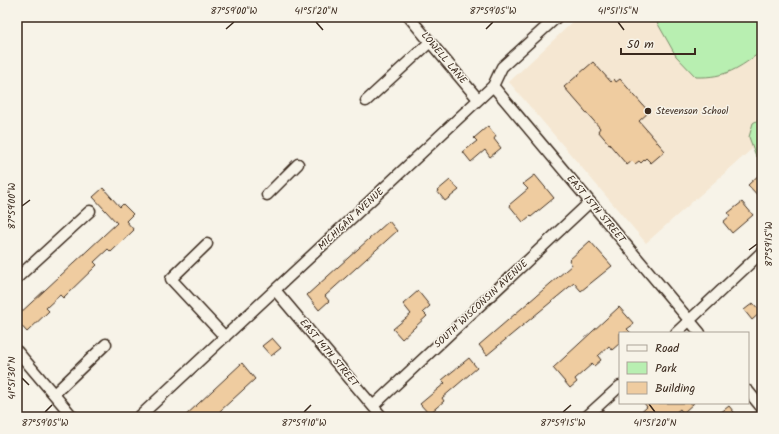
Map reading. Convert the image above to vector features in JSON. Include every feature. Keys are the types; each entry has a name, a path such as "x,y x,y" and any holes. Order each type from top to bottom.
{"street":[{"name":"LOWELL LANE","path":"409,17 478,99"},
{"name":"MICHIGAN AVENUE","path":"139,417 493,86 502,67 557,17"},
{"path":"366,102 430,42"},
{"name":"EAST 15TH STREET","path":"493,86 699,332"},
{"path":"267,195 298,164"},
{"name":"SOUTH WISCONSIN AVENUE","path":"373,406 590,202"},
{"path":"17,278 90,211"},
{"path":"207,244 171,279 225,337"},
{"path":"677,332 762,252"},
{"name":"EAST 14TH STREET","path":"275,290 382,417"},
{"path":"54,394 106,344"},
{"path":"17,350 73,417"},
{"path":"586,417 619,387"},
{"path":"749,392 762,408"}],"shaded area":[{"name":"Stevenson School","path":"578,17 762,17 762,140 646,243 509,82"}],"green space":[{"path":"654,17 762,17 762,51 732,71 716,76 696,77 676,56"},
{"path":"762,117 762,158 756,156 749,137 753,123"}],"building":[{"path":"593,62 611,82 614,79 616,82 620,79 649,112 639,121 665,151 651,163 646,158 641,163 639,161 635,164 632,161 627,165 598,131 600,128 564,87"},
{"path":"488,126 496,136 494,139 501,148 490,157 485,150 471,162 463,152 477,141 474,138"},
{"path":"762,172 762,200 748,185"},
{"path":"535,175 554,198 523,222 509,205 528,189 523,184"},
{"path":"450,180 459,190 445,201 437,191"},
{"path":"103,188 120,207 123,204 133,214 126,221 134,230 111,252 108,249 94,262 97,265 63,298 60,295 46,308 49,311 27,332 17,321 17,316 117,223 93,197"},
{"path":"742,202 753,215 732,233 723,222 730,216 728,213"},
{"path":"389,221 397,231 325,296 329,301 319,310 307,295"},
{"path":"590,241 612,266 581,291 574,283 487,355 479,345 572,265 569,260"},
{"path":"418,291 430,306 423,312 427,316 402,339 393,329 411,314 403,304"},
{"path":"753,303 761,312 752,320 744,310"},
{"path":"619,307 634,324 627,329 630,332 619,332 619,344 612,350 609,346 598,356 601,360 594,366 592,364 575,379 577,382 570,388 553,368"},
{"path":"272,338 281,348 271,356 262,346"},
{"path":"469,358 477,368 442,398 444,401 429,414 420,404 445,383 442,380"},
{"path":"242,363 255,379 220,411 221,412 215,417 184,417"},
{"path":"645,404 693,404 683,413 680,409 670,417 636,417 647,407"},
{"path":"729,406 738,417 715,417"}],"place":[{"name":"Stevenson School","path":"648,111"}]}
